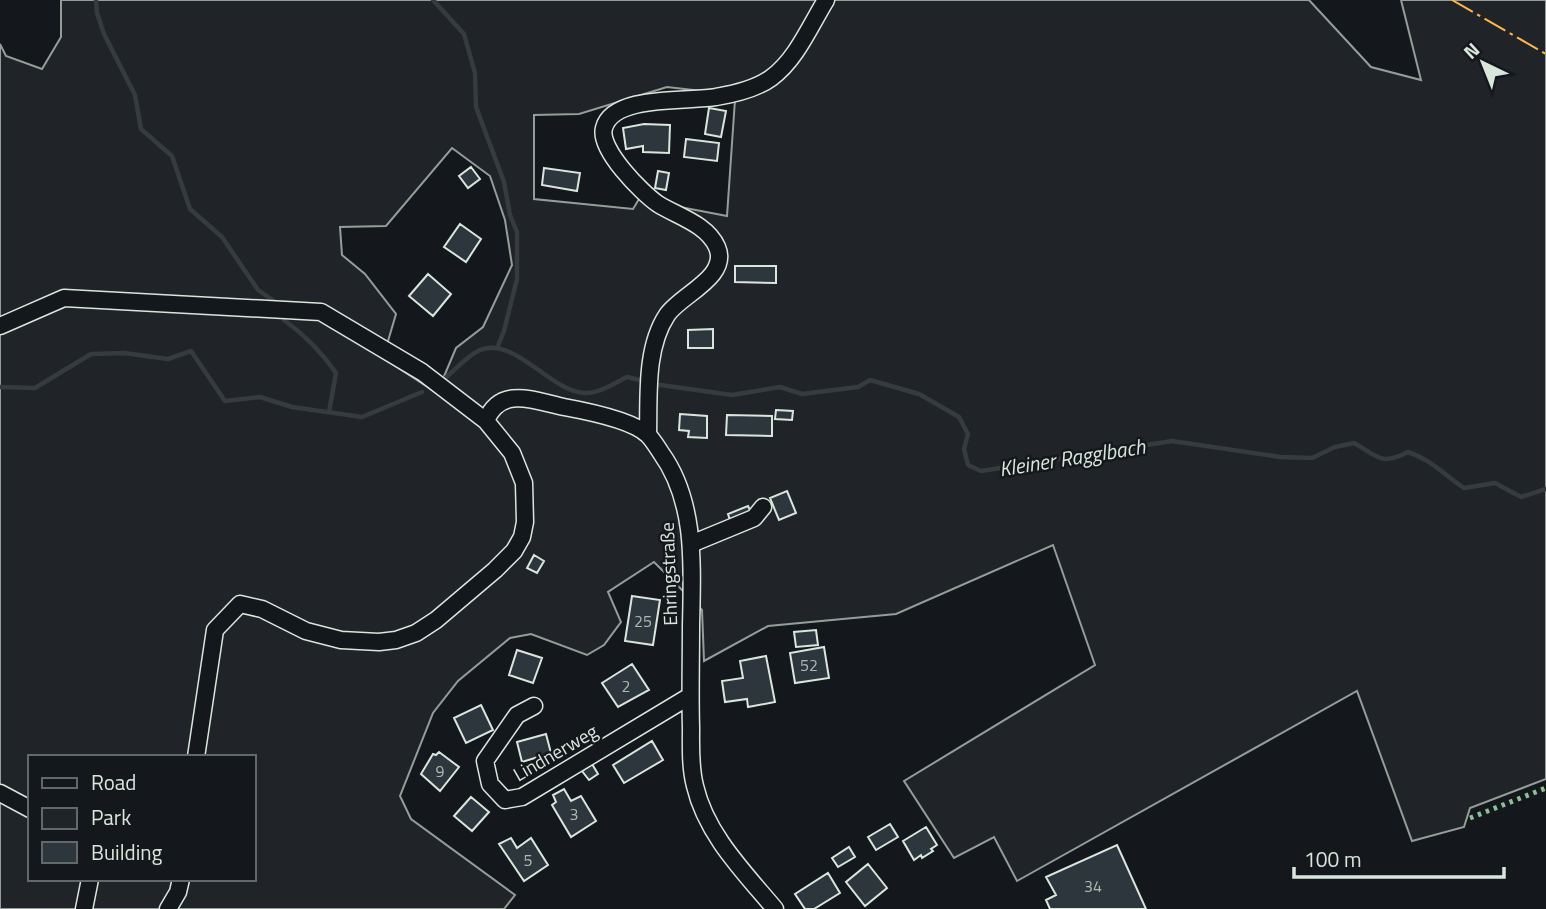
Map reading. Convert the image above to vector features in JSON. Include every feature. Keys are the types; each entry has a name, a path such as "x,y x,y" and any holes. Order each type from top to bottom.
{"street":[{"path":"486,421 496,403 504,399 519,398 607,415 648,434 654,347 666,316 676,304 709,279 719,254 704,230 658,204 642,191 606,145 604,127 617,113 628,107 669,99 713,98 735,93 772,78 786,63 826,0"},
{"path":"0,326 64,298 321,312 422,372 486,421 512,453 524,484 526,522 522,537 514,551 495,570 436,620 416,633 379,642 341,640 306,631 262,609 240,604 215,630 196,755"},
{"name":"Ehringstraße","path":"648,434 676,478 684,499 691,544 690,696 695,786 703,811 718,837 739,867 775,909"},
{"path":"691,544 754,518 763,507"},
{"name":"Lindnerweg","path":"534,706 517,715 485,761 490,783 505,800 522,797 690,696"},
{"path":"0,793 28,808"},
{"path":"84,909 90,881"},
{"path":"168,909 178,892 181,881"}],"green space":[{"path":"61,0 1309,0 1371,67 1421,80 1401,0 1546,0 1546,779 1470,808 1464,827 1412,841 1357,691 1017,881 994,837 954,858 904,781 1095,665 1053,545 896,614 768,626 704,661 702,610 654,562 608,592 621,622 604,645 587,655 531,634 510,638 458,681 433,713 400,796 411,819 515,895 504,909 0,909 0,44 6,56 42,69 61,37","holes":["736,85 727,216 639,199 633,209 534,199 534,115 579,114 667,87 702,91","452,148 490,176 505,220 512,265 483,327 456,348 437,393 383,358 396,314 365,274 342,255 340,227 386,226"]}],"building":[{"path":"709,108 726,111 721,137 705,134"},
{"path":"644,124 670,125 669,153 643,152 643,146 626,149 623,128"},
{"path":"686,139 719,143 717,161 684,157"},
{"path":"471,167 480,179 468,188 459,176"},
{"path":"544,168 580,173 577,191 542,185"},
{"path":"658,171 669,173 666,190 655,188"},
{"path":"460,224 481,239 466,262 444,247"},
{"path":"735,266 776,266 776,283 735,282"},
{"path":"428,274 451,294 433,316 409,296"},
{"path":"713,329 713,348 688,348 688,330"},
{"path":"776,410 793,411 792,420 775,419"},
{"path":"680,414 707,416 707,438 688,437 689,431 679,430"},
{"path":"727,415 772,416 772,436 726,435"},
{"path":"787,491 796,513 779,520 770,498"},
{"path":"748,506 752,514 731,523 728,514"},
{"path":"534,555 544,561 537,573 527,568"},
{"path":"632,596 660,600 653,645 625,641"},
{"path":"816,630 818,645 796,647 794,632"},
{"path":"824,647 829,678 795,683 790,653"},
{"path":"517,650 542,658 533,683 509,675"},
{"path":"766,656 775,702 748,707 747,699 725,702 722,681 743,678 740,661"},
{"path":"632,664 649,690 618,707 602,683"},
{"path":"481,705 493,730 466,743 454,718"},
{"path":"546,734 551,753 522,762 517,742"},
{"path":"652,741 663,760 624,783 613,765"},
{"path":"439,752 459,767 440,791 421,774 433,754"},
{"path":"592,764 598,774 589,780 582,771"},
{"path":"564,789 571,801 581,796 596,821 571,837 552,805 556,802 553,795"},
{"path":"471,797 489,812 472,831 454,816"},
{"path":"890,824 898,837 876,850 868,837"},
{"path":"926,827 937,845 931,849 933,851 914,860 903,841"},
{"path":"511,838 517,848 531,838 548,865 524,881 499,844"},
{"path":"1117,845 1146,909 1050,909 1046,900 1056,895 1046,877"},
{"path":"849,847 855,857 838,867 832,858"},
{"path":"868,864 887,888 865,906 846,882"},
{"path":"828,873 840,893 814,909 805,909 795,894"}],"waterway":[{"path":"96,0 104,34 135,95 141,129 172,156 190,209 222,237 258,290 274,301"},
{"path":"433,0 464,34 475,73 476,107 504,182 510,215 517,232 517,279 497,348"},
{"path":"284,320 313,344 336,373 329,412"},
{"name":"Kleiner Ragglbach","path":"444,379 478,351 491,348 505,350 519,357 573,391 597,391 627,377 644,381"},
{"name":"Kleiner Ragglbach","path":"0,387 35,388 91,354 124,353 168,359 191,351 225,401 260,397 292,407 362,417 422,392"},
{"name":"Kleiner Ragglbach","path":"653,384 732,395 780,387 802,394 858,387 870,380 919,394 959,417 968,434 964,449 968,465 981,471 1172,441 1281,457 1312,458 1335,447 1354,443 1380,458 1392,458 1408,452 1416,455 1464,488 1495,483 1521,497 1546,489"}],"hedge":[{"path":"1470,818 1546,788"}],"power":[{"path":"1452,0 1546,54"}]}
